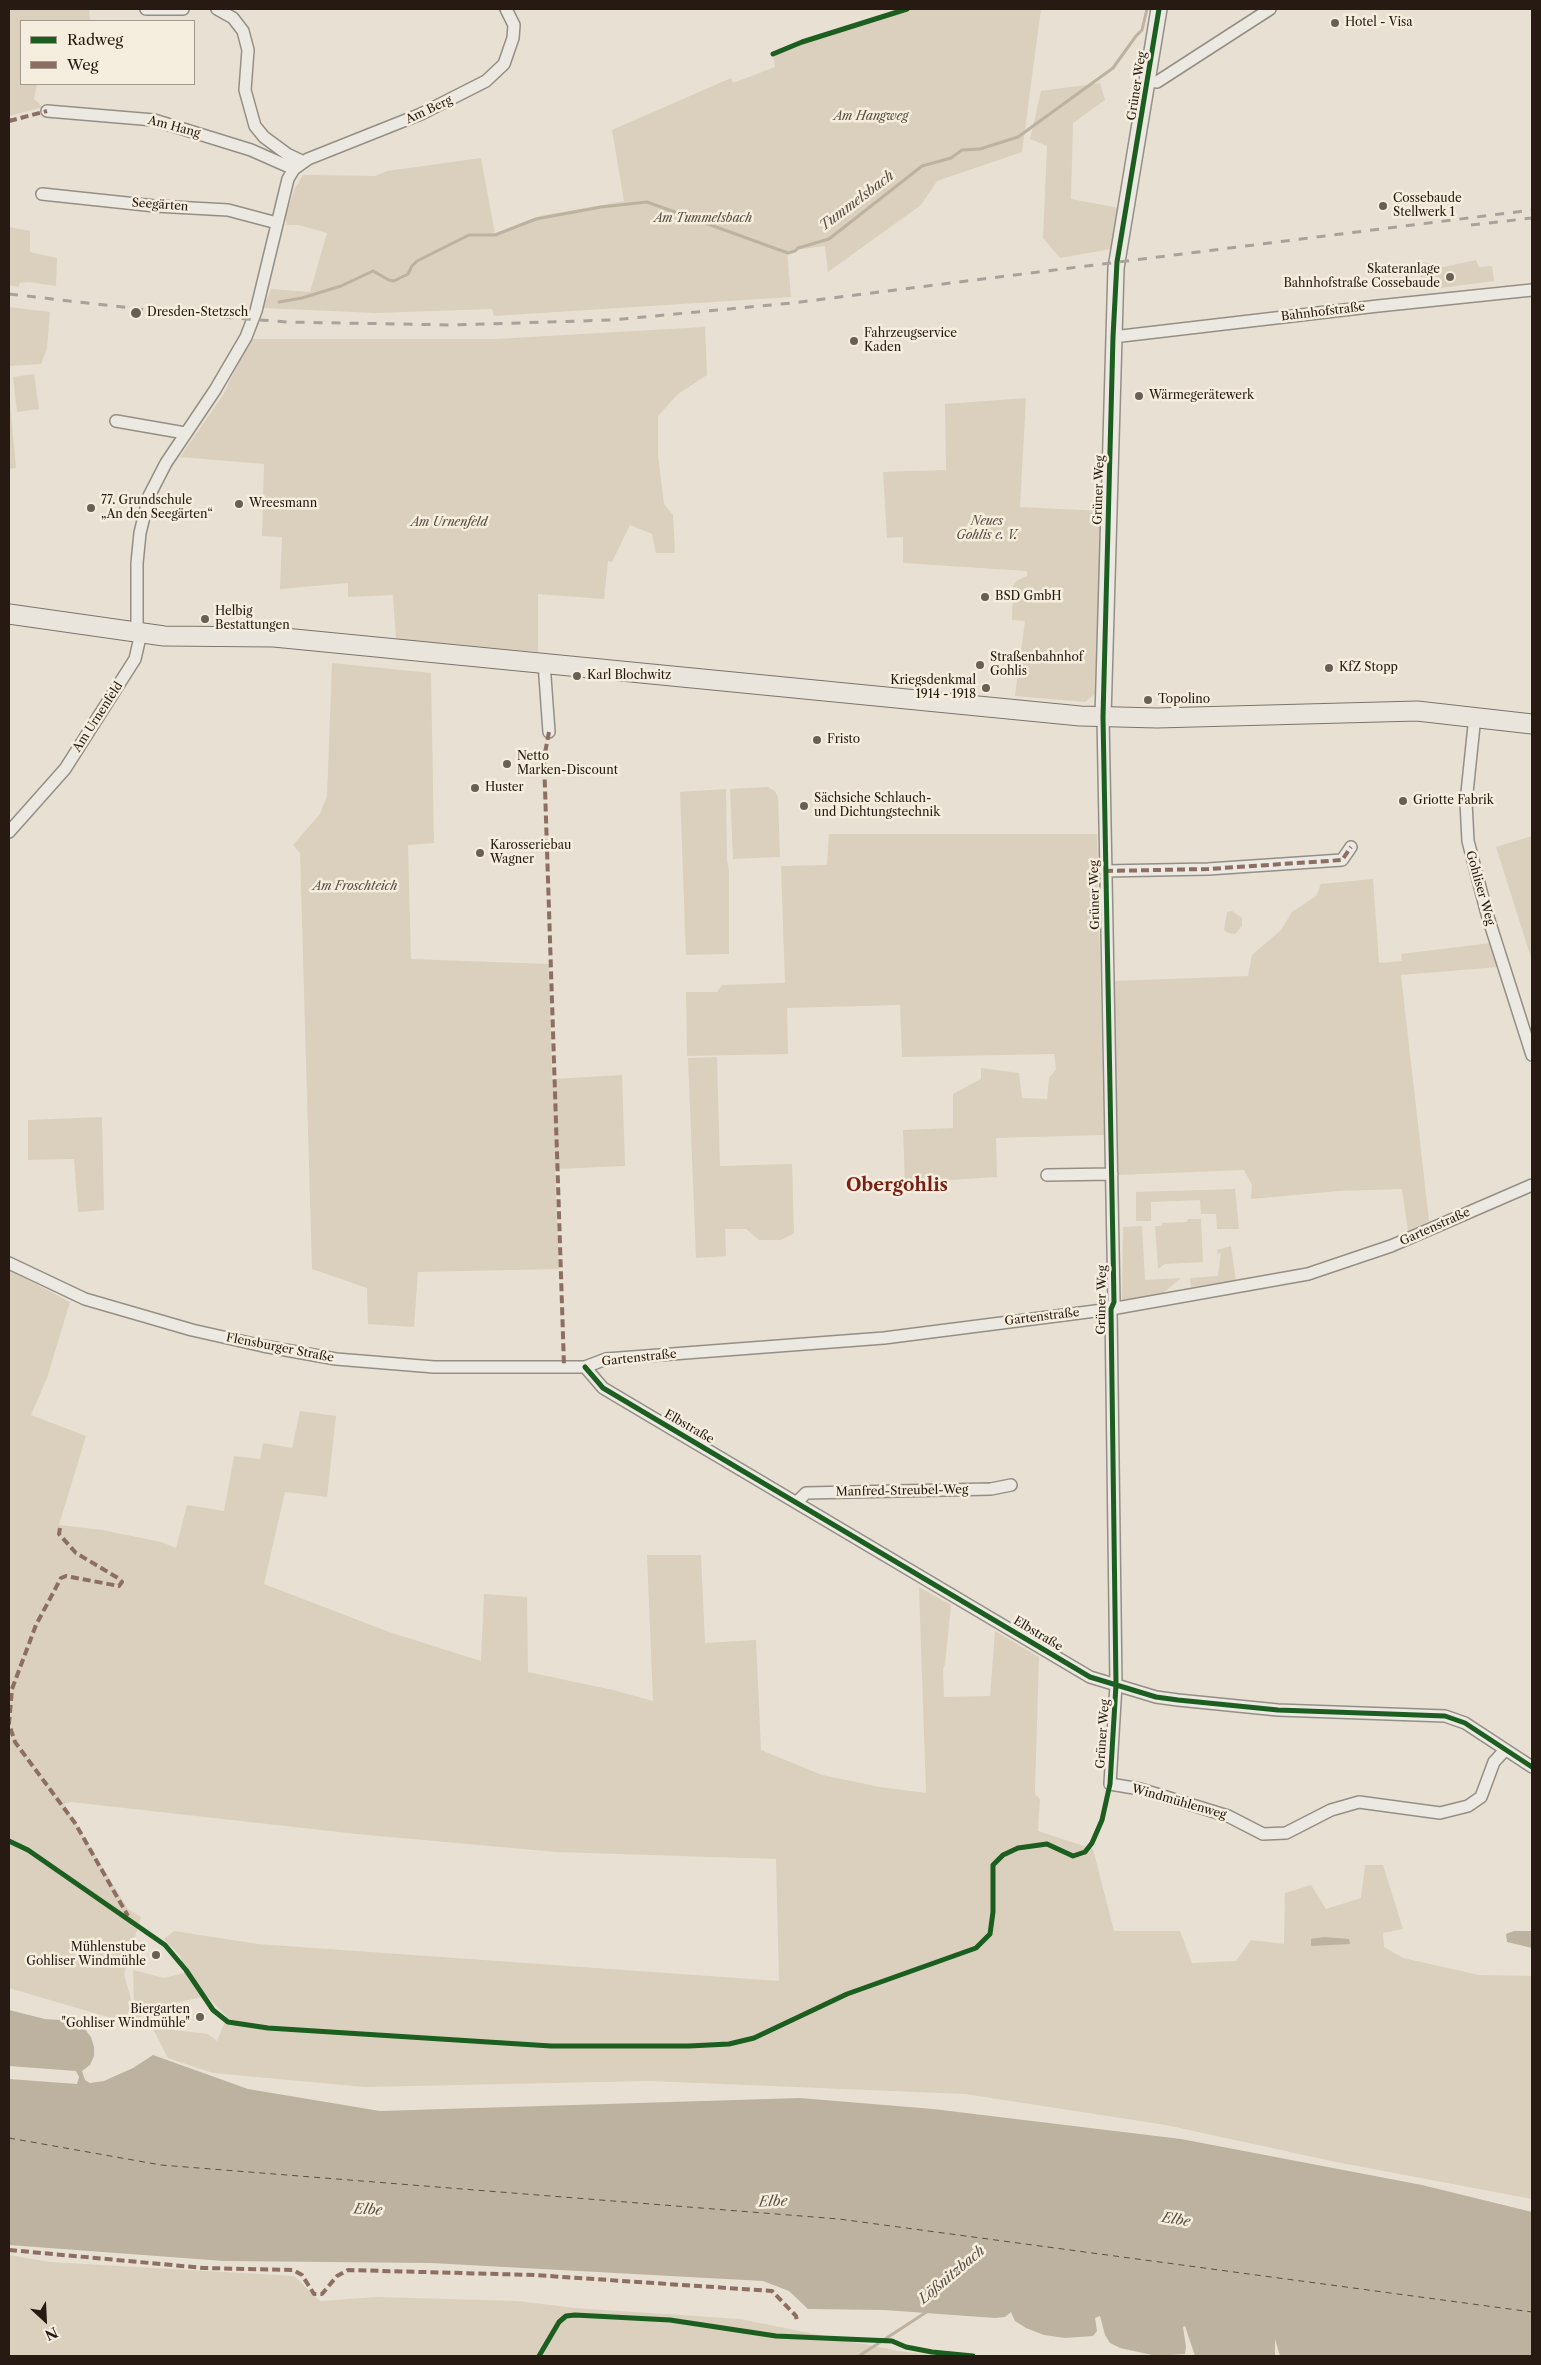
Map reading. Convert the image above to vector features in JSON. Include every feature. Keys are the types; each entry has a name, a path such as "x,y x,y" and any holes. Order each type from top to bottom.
{"main road":[{"path":"9,614 164,636 274,637 1103,717 1417,712 1475,716 1532,724"}],"street":[{"path":"146,9 183,9"},
{"path":"216,9 233,18 243,31 248,50 245,90 250,114 255,126 264,137 287,154 299,166"},
{"name":"Am Berg","path":"299,166 421,114 473,89 495,74 504,64 513,38 514,25 506,9"},
{"name":"Grüner Weg","path":"1110,1784 1116,1685 1111,1309 1114,1302 1103,717 1113,337 1117,262 1159,9"},
{"path":"1148,81 1157,82 1270,9"},
{"name":"Am Hang","path":"47,111 154,120 299,166"},
{"name":"Am Urnenfeld","path":"11,825 64,769 135,659 141,633 137,623 137,564 140,533 149,496 157,478 215,390 246,337 256,311 288,179 299,166"},
{"name":"Seegärten","path":"42,194 155,206 228,210 277,223"},
{"name":"Bahnhofstraße","path":"1113,337 1532,290"},
{"path":"116,421 185,433"},
{"path":"544,663 549,732"},
{"name":"Gohliser Weg","path":"1475,716 1466,802 1468,840 1487,914 1532,1055"},
{"path":"1105,871 1208,869 1342,860 1351,847"},
{"path":"1047,1175 1112,1174"},
{"name":"Gartenstraße","path":"564,1366 585,1366 606,1359 884,1338 1111,1309 1308,1274 1391,1246 1532,1185"},
{"name":"Flensburger Straße","path":"9,1263 85,1299 192,1330 263,1346 342,1359 438,1367 564,1366"},
{"name":"Elbstraße","path":"585,1366 603,1388 1090,1677 1156,1697 1278,1710 1445,1716 1465,1723 1532,1766"},
{"name":"Manfred-Streubel-Weg","path":"797,1502 806,1493 991,1489 1011,1485"},
{"name":"Windmühlenweg","path":"1110,1784 1140,1789 1228,1816 1263,1834 1286,1833 1331,1810 1359,1802 1440,1813 1468,1806 1481,1797 1494,1762 1505,1750"}],"green space":[{"path":"9,9 89,9 90,20 20,20 20,85 37,85 34,99 43,107 9,116"},
{"path":"907,9 1041,9 1022,152 937,181 921,205 828,272 825,246 787,251 791,297 494,316 492,309 376,313 263,308 271,289 310,292 327,233 298,225 287,225 285,217 295,188 303,175 375,176 387,171 481,158 495,234 540,216 624,201 612,130 731,78 733,83 775,67 773,54 802,42"},
{"path":"1100,83 1105,100 1073,123 1071,199 1119,208 1111,249 1060,258 1043,238 1047,146 1030,139 1041,91"},
{"path":"9,227 30,231 30,252 57,258 56,286 29,282 20,283 18,287 9,285"},
{"name":"Skateranlage Bahnhofstraße Cossebaude","path":"1476,260 1479,267 1492,266 1494,281 1425,290 1422,288 1419,268 1424,262 1444,267"},
{"path":"9,307 50,312 47,348 41,364 9,366"},
{"path":"705,327 707,375 678,394 658,416 658,455 664,504 673,515 675,553 656,553 652,534 630,525 612,562 608,561 604,599 538,594 538,652 396,639 393,595 348,597 348,583 280,589 282,537 262,536 264,464 180,457 223,395 250,339 495,339"},
{"path":"34,374 39,409 17,412 13,377"},
{"path":"9,391 16,468 9,469"},
{"name":"Neues Gohlis e. V.","path":"1026,398 1020,507 1101,511 1095,694 1085,702 1015,696 1025,621 1012,620 1013,586 1016,581 1027,576 1027,571 903,563 903,537 887,538 883,472 946,470 945,404"},
{"name":"Am Froschteich","path":"332,663 431,673 434,843 408,845 411,959 549,964 552,1079 622,1075 625,1166 555,1169 559,1269 418,1272 414,1327 368,1324 367,1288 312,1269 300,853 293,845 320,814 327,796"},
{"path":"768,787 775,791 778,797 780,857 733,859 730,789"},
{"path":"726,789 727,860 729,870 729,954 686,955 680,792"},
{"path":"829,834 1097,834 1104,1135 996,1138 997,1177 905,1183 903,1130 953,1128 953,1094 981,1079 981,1068 1019,1073 1022,1098 1047,1099 1049,1078 1056,1069 1054,1054 902,1057 900,1005 787,1008 788,1054 687,1056 686,992 717,992 722,985 785,983 781,866 827,865"},
{"path":"1532,836 1532,961 1496,847"},
{"path":"1373,879 1379,963 1402,961 1401,954 1491,943 1498,967 1401,975 1429,1221 1408,1231 1402,1189 1339,1191 1251,1199 1252,1185 1244,1170 1118,1175 1114,981 1248,976 1252,955 1281,930 1292,912 1316,896 1321,884"},
{"path":"1232,911 1242,918 1242,926 1235,934 1224,930 1227,912"},
{"path":"717,1057 720,1166 792,1164 794,1233 781,1240 759,1240 746,1229 725,1229 726,1256 696,1258 688,1058"},
{"path":"102,1117 104,1210 78,1212 74,1159 28,1160 28,1120"},
{"path":"1235,1189 1239,1229 1217,1229 1216,1214 1201,1214 1200,1200 1151,1202 1151,1221 1136,1221 1136,1192"},
{"path":"1188,1219 1201,1219 1203,1262 1165,1264 1158,1269 1155,1226 1162,1226 1162,1223 1187,1222"},
{"path":"1142,1226 1145,1280 1181,1278 1162,1294 1122,1300 1123,1227"},
{"path":"1231,1246 1236,1281 1191,1287 1190,1278 1218,1276 1221,1252 1218,1255 1217,1250"},
{"path":"9,1270 70,1302 47,1378 31,1415 86,1436 59,1525 102,1530 161,1542 176,1548 187,1505 224,1511 234,1456 260,1459 263,1443 292,1448 300,1411 336,1416 327,1497 285,1492 264,1584 389,1632 481,1661 484,1594 527,1597 528,1672 613,1690 653,1701 647,1555 701,1555 705,1643 756,1640 761,1750 822,1775 880,1787 926,1793 919,1587 951,1605 943,1669 944,1697 990,1696 995,1631 1039,1657 1035,1790 1035,1794 1040,1799 1038,1831 1093,1849 1114,1931 1180,1931 1192,1963 1236,1961 1251,1940 1284,1944 1285,1893 1311,1885 1326,1909 1361,1898 1365,1865 1383,1865 1403,1929 1383,1933 1384,1947 1403,1958 1479,1975 1532,1976 1532,2199 1336,2162 1166,2125 965,2094 649,2081 365,2087 213,2073 168,2058 149,2021 134,2001 133,1970 164,1978 184,1973 181,1957 164,1939 174,1931 258,1944 779,1981 776,1859 556,1852 357,1834 71,1802 64,1804 128,1909 141,1917 124,1974 132,2003 141,2017 132,2024 9,1988","holes":["207,1996 227,2017 217,2041 208,2034 174,2030 175,2003"]},
{"path":"9,2255 50,2262 294,2276 320,2301 377,2297 517,2301 575,2308 740,2319 899,2351 939,2356 9,2356"}],"water":[{"path":"1514,1931 1532,1931 1532,1948 1507,1942 1506,1934"},
{"path":"1324,1937 1349,1939 1350,1944 1311,1946 1311,1939"},
{"name":"Elbe","path":"9,2010 45,2019 75,2021 84,2028 91,2037 94,2047 94,2056 90,2065 82,2071 85,2080 90,2083 104,2081 133,2068 153,2055 248,2089 380,2111 800,2098 933,2109 1181,2139 1422,2185 1532,2212 1532,2356 1280,2356 1275,2339 1275,2356 1195,2356 1185,2326 1183,2327 1186,2347 1185,2354 1157,2356 1120,2348 1110,2343 1105,2335 1100,2316 1095,2318 1097,2331 1093,2336 1065,2338 1044,2335 1026,2328 1015,2321 1011,2312 1005,2317 995,2318 884,2310 808,2309 789,2291 763,2281 431,2263 224,2261 9,2245 9,2079 77,2084 79,2077 76,2071 9,2066"}],"waterway":[{"name":"Tummelsbach","path":"279,302 302,298 341,286 373,271 394,281 408,274 417,261 469,235 495,235 536,219 601,207 647,202 788,253 795,251 798,248 829,239 922,166 951,158 962,150 980,149 1018,137 1113,68 1142,30 1147,9"},
{"name":"Lößnitzbach","path":"859,2356 928,2311"}],"ferry route":[{"path":"9,2138 161,2165 839,2219 1532,2312"}],"railway":[{"path":"9,294 183,314 287,322 453,325 612,320 792,303 1532,210"},
{"path":"1471,225 1532,218"}],"marked path":[{"path":"9,121 47,111"},
{"path":"549,732 544,758 564,1366"},
{"path":"1105,871 1208,869 1342,860 1351,847"},
{"path":"60,1528 59,1534 76,1553 122,1582 119,1586 66,1576 61,1578 36,1625 12,1689 9,1724 15,1742 75,1823 128,1916"},
{"path":"9,2250 204,2268 293,2270 302,2275 314,2294 322,2294 337,2276 348,2270 534,2275 772,2291 796,2316 797,2321"}],"cycle path":[{"path":"773,54 802,42 907,9"},
{"path":"9,1841 28,1850 165,1945 186,1970 213,2010 228,2022 268,2028 551,2046 689,2046 729,2044 754,2038 847,1994 976,1948 990,1934 993,1912 993,1865 1003,1855 1018,1848 1047,1844 1073,1856 1085,1852 1092,1843 1102,1820 1110,1784 1116,1685 1111,1309 1114,1302 1103,717 1113,337 1117,262 1159,9"},
{"path":"585,1367 603,1388 1090,1677 1156,1697 1178,1700 1278,1710 1445,1716 1465,1723 1532,1767"},
{"path":"539,2356 559,2322 566,2316 575,2315 670,2320 776,2336 892,2341 906,2347 932,2352 973,2356"}],"place":[{"name":"Hotel - Visa","path":"1335,23"},
{"name":"Cossebaude Stellwerk 1","path":"1383,206"},
{"name":"Skateranlage Bahnhofstraße Cossebaude","path":"1450,277"},
{"name":"Dresden-Stetzsch","path":"136,313"},
{"name":"Fahrzeugservice Kaden","path":"854,341"},
{"name":"Wärmegerätewerk","path":"1139,396"},
{"name":"Wreesmann","path":"239,504"},
{"name":"77. Grundschule „An den Seegärten“","path":"91,508"},
{"name":"BSD GmbH","path":"985,597"},
{"name":"Helbig Bestattungen","path":"205,619"},
{"name":"Straßenbahnhof Gohlis","path":"980,665"},
{"name":"KfZ Stopp","path":"1329,668"},
{"name":"Karl Blochwitz","path":"577,676"},
{"name":"Kriegsdenkmal 1914 - 1918","path":"986,688"},
{"name":"Topolino","path":"1148,700"},
{"name":"Fristo","path":"817,740"},
{"name":"Netto Marken-Discount","path":"507,764"},
{"name":"Huster","path":"475,788"},
{"name":"Griotte Fabrik","path":"1403,801"},
{"name":"Sächsiche Schlauch- und Dichtungstechnik","path":"804,806"},
{"name":"Karosseriebau Wagner","path":"480,853"},
{"name":"Mühlenstube Gohliser Windmühle","path":"156,1955"},
{"name":"Biergarten \"Gohliser Windmühle\"","path":"200,2017"}],"district":[{"name":"Obergohlis","path":"897,1186"}],"park label":[{"name":"Am Hangweg","path":"871,117"},
{"name":"Am Tummelsbach","path":"703,219"}]}
